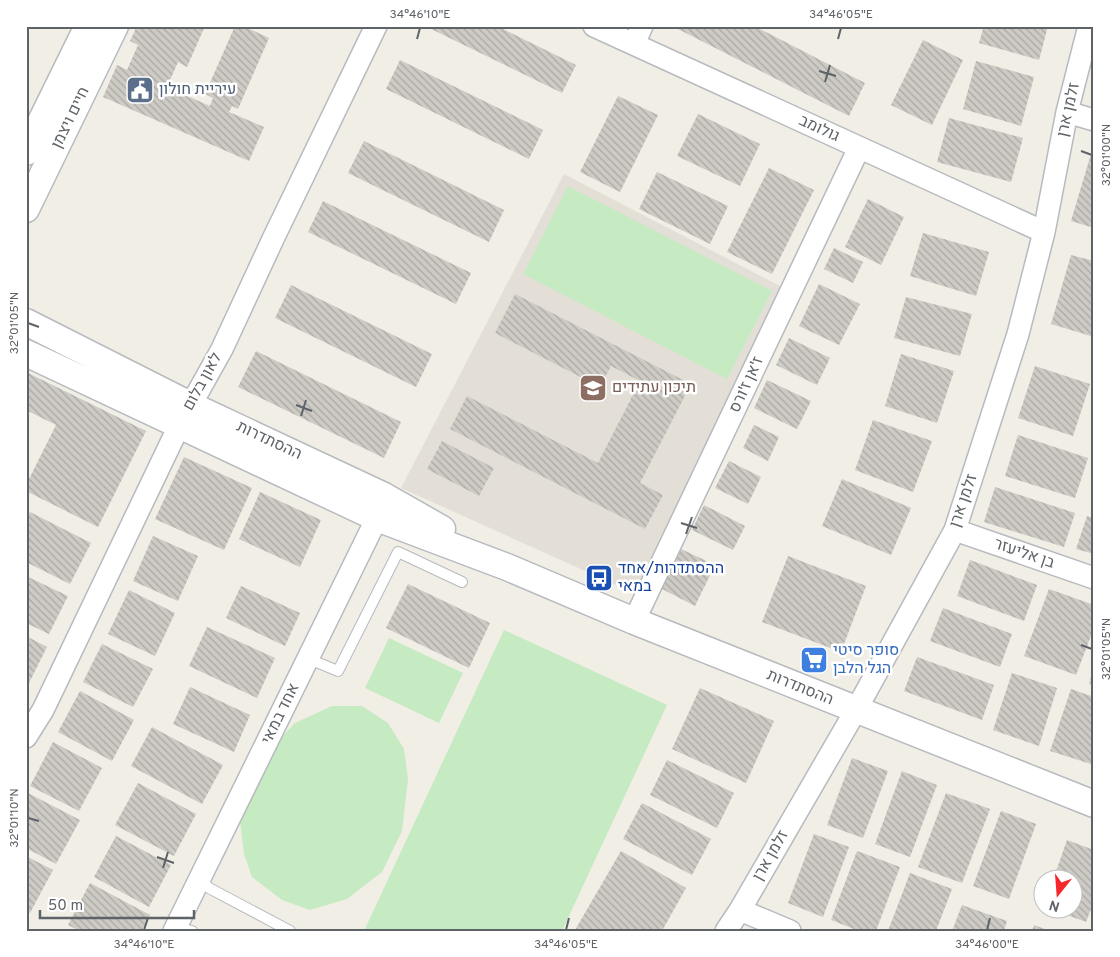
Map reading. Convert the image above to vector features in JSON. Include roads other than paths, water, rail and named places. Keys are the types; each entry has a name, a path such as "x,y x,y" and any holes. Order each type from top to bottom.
{"street":[{"name":"חיים ויצמן","path":"26,152 88,26"},
{"name":"חיים ויצמן","path":"26,209 115,26"},
{"name":"לאון בלום","path":"26,736 43,710 185,415 222,349 272,240 376,26"},
{"name":"גולומב","path":"594,26 638,35 859,148 1044,232"},
{"name":"זלמן ארן","path":"726,931 856,710 955,530 1018,334 1044,232 1067,112 1089,26"},
{"path":"1067,112 1094,120"},
{"name":"ז'אן ז'ורס","path":"634,621 859,148"},
{"name":"ההסתדרות","path":"26,322 185,415"},
{"name":"ההסתדרות","path":"26,353 185,415 507,567 634,621 1094,804"},
{"name":"אחד במאי","path":"180,929 179,917 309,659 381,507"},
{"name":"בן אליעזר","path":"955,530 1094,578"},
{"path":"740,910 790,931"}],"lane":[{"path":"309,659 338,671 398,552 462,582"},
{"path":"200,878 209,888 290,931"}],"place":[{"name":"עיריית חולון","path":"140,90"},
{"name":"תיכון עתידים","path":"593,388"},
{"name":"ההסתדרות/אחד במאי","path":"599,578"},
{"name":"סופר סיטי הגל הלבן","path":"814,660"}]}
